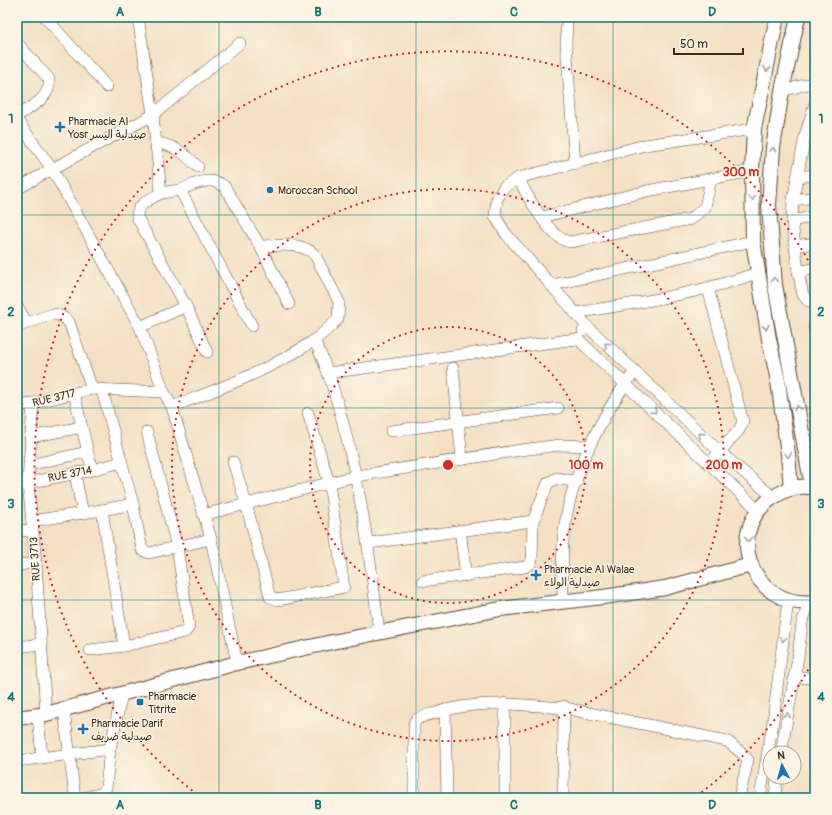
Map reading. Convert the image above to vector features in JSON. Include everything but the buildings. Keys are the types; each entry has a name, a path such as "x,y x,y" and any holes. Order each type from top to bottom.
{"street":[{"path":"45,17 107,87"},
{"path":"138,17 153,115 161,193"},
{"path":"567,17 566,43 575,164"},
{"path":"777,17 754,129 752,171 753,241 768,339 778,381 788,454 791,489"},
{"path":"782,745 802,623 812,603 788,600 779,597 765,587 751,565 748,554 748,537 753,520 758,511 773,497 791,489 813,488 775,285 768,205 772,155 782,91 798,17"},
{"path":"17,43 49,79 51,87 47,95 17,116"},
{"path":"17,189 153,115 240,43"},
{"path":"782,91 815,82"},
{"path":"815,103 805,136 792,200 792,220 798,271 804,298 808,301 815,301"},
{"path":"17,120 52,169 140,327 164,392 172,407 211,539 237,663"},
{"path":"754,129 645,144 575,164 518,178 504,187 497,199 495,216 506,234 587,326 720,452 773,497"},
{"path":"156,142 172,146 182,151 198,168"},
{"path":"542,217 646,191 752,171"},
{"path":"797,177 815,175"},
{"path":"518,178 542,217 556,236 564,242 691,219 705,207 711,179"},
{"path":"207,352 186,306 137,217 136,211 140,206 161,193 180,190 198,182 209,180 219,183 225,187 260,246 289,304"},
{"path":"180,190 252,326"},
{"path":"792,200 815,196"},
{"path":"792,220 815,216"},
{"path":"552,285 753,241"},
{"path":"795,246 815,243"},
{"path":"172,407 247,378 282,361 314,340 338,319 340,311 339,302 315,255 310,250 301,246 260,246"},
{"path":"798,271 815,269"},
{"path":"575,313 667,298 708,288 757,273"},
{"path":"708,288 743,422 739,430 709,464"},
{"path":"17,306 22,325 52,314 57,314 68,322 97,390 122,462 133,504 142,550 149,553 211,539"},
{"path":"140,327 186,306"},
{"path":"328,373 576,339 587,326"},
{"path":"576,339 758,511"},
{"path":"314,340 328,373 356,476 369,543 379,633"},
{"path":"453,368 462,459"},
{"path":"563,601 564,531 577,482 589,446 625,384 635,371"},
{"name":"RUE 3717","path":"17,407 74,393 97,390 164,392"},
{"path":"74,393 92,470"},
{"name":"RUE 3713","path":"33,403 29,465 22,484 33,525 36,564 41,644 42,758"},
{"path":"391,431 558,408"},
{"path":"233,462 246,503 266,587 270,597 278,600 344,587 329,483 308,413"},
{"path":"30,437 82,427"},
{"path":"90,650 124,646 185,632 189,627 190,622 177,547 147,432"},
{"path":"203,515 356,476 560,445 589,446"},
{"path":"29,465 87,452"},
{"name":"RUE 3714","path":"22,484 75,474 122,462"},
{"path":"75,474 83,514"},
{"path":"423,581 525,567 530,564 532,560 533,521 548,483 557,478 577,482"},
{"path":"17,531 33,525 133,504"},
{"path":"102,510 124,646"},
{"path":"369,543 533,521"},
{"path":"460,530 466,576"},
{"path":"17,565 36,564"},
{"path":"17,718 42,715 64,710 237,663 379,633 500,609 665,588 751,565"},
{"path":"760,798 788,600"},
{"path":"17,647 41,644"},
{"path":"794,676 815,678"},
{"path":"84,798 104,791 110,749 122,694"},
{"path":"505,703 505,798"},
{"path":"414,798 414,723 419,718 446,710 476,704 505,703 553,707 564,706 574,710 727,741 748,760 739,798"},
{"path":"564,706 564,798"},
{"path":"64,710 75,798"},
{"path":"446,710 447,798"},
{"path":"17,761 110,749"},
{"path":"775,798 776,785"}],"place":[{"name":"Pharmacie Al Yosr صيدلية اليسر","path":"60,127"},
{"name":"Moroccan School","path":"270,190"},
{"name":"Pharmacie Al Walae صيدلية الولاء","path":"536,575"},
{"name":"Pharmacie Titrite","path":"140,702"},
{"name":"Pharmacie Darif صيدلية ضريف","path":"83,729"}]}
